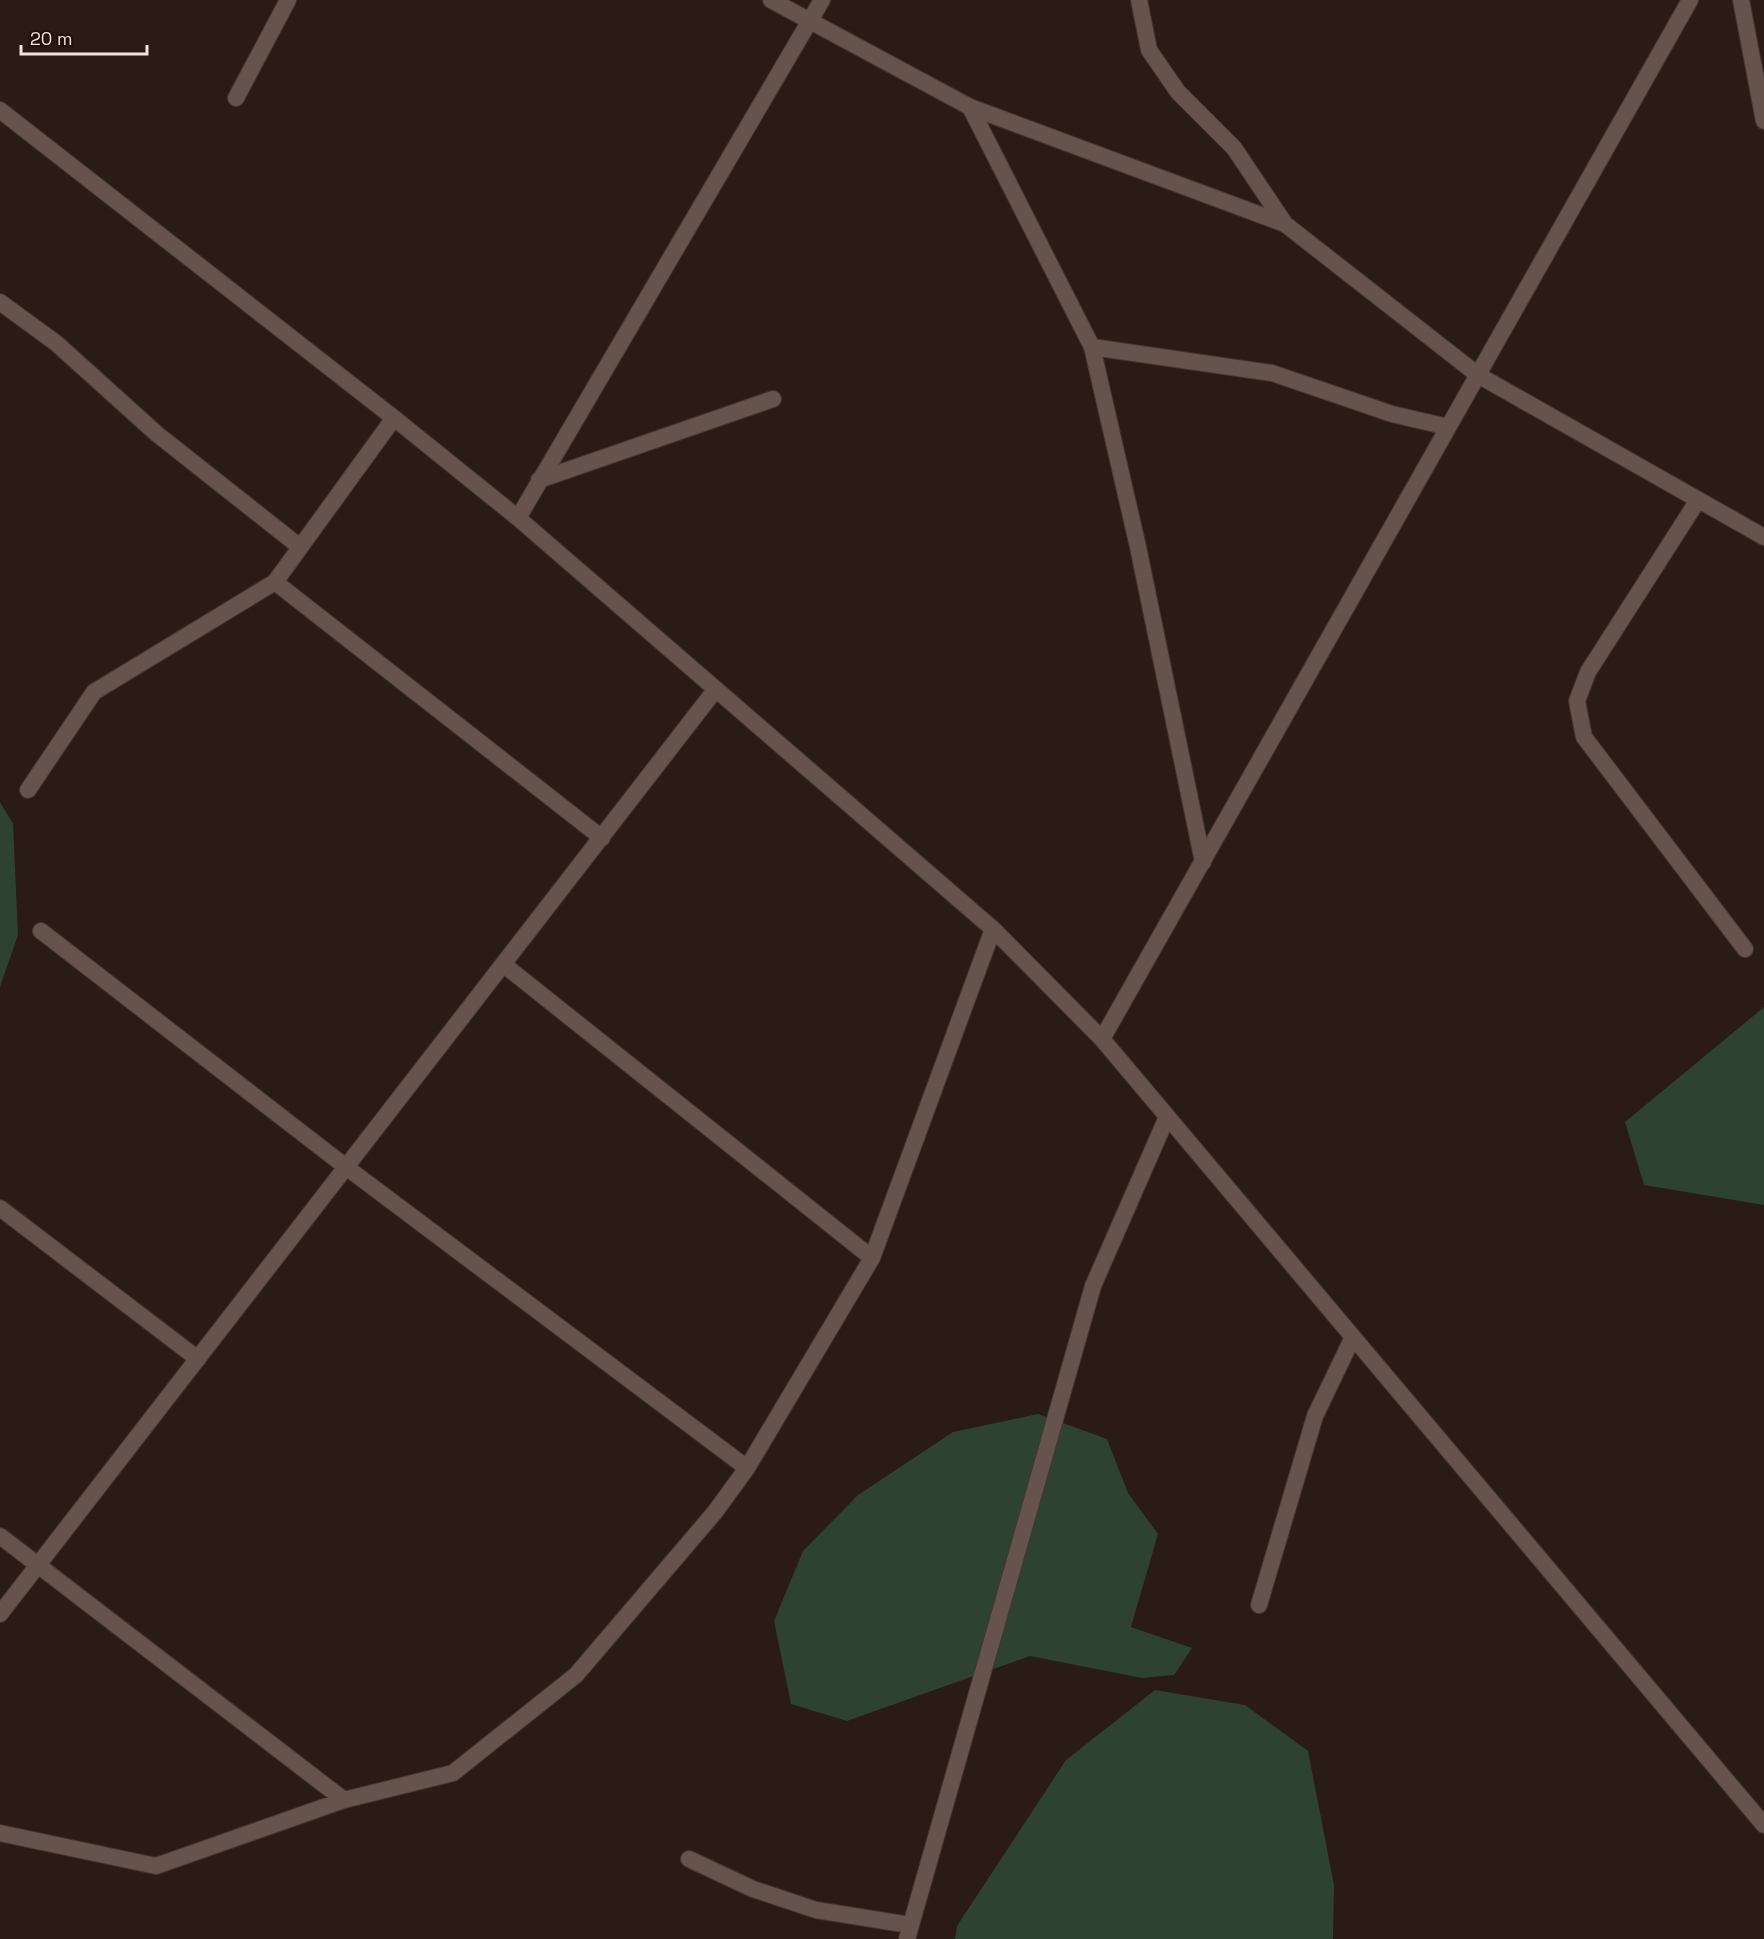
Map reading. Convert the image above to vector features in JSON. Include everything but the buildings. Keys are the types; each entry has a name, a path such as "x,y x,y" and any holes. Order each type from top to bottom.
{"street":[{"path":"236,98 288,0"},
{"path":"771,0 970,107 1285,224 1478,375 1764,537"},
{"path":"518,518 822,0"},
{"path":"1139,0 1149,50 1178,92 1234,148 1285,224"},
{"path":"1102,1040 1690,0"},
{"path":"1741,0 1764,121"},
{"path":"970,107 1092,347 1138,547 1203,862"},
{"path":"0,110 394,418 518,518 993,929 1102,1040 1764,1825"},
{"path":"0,302 56,343 157,434 300,547"},
{"path":"1092,347 1272,373 1392,414 1449,427"},
{"path":"539,480 773,399"},
{"path":"28,790 94,692 275,582 394,418"},
{"path":"1698,500 1588,672 1577,701 1584,737 1745,949"},
{"path":"275,582 602,837"},
{"path":"0,1614 716,689"},
{"path":"0,1833 156,1866 344,1800 453,1773 576,1675 715,1512 747,1468 872,1258 993,929"},
{"path":"41,931 346,1167 747,1468"},
{"path":"503,964 872,1258"},
{"path":"689,1859 753,1889 816,1910 909,1932 1093,1286 1167,1117"},
{"path":"0,1208 198,1359"},
{"path":"1259,1605 1315,1416 1353,1337"},
{"path":"0,1536 344,1800"}],"green space":[{"path":"0,802 13,824 18,935 0,987"},
{"path":"1764,1007 1764,1205 1644,1185 1625,1122"},
{"path":"1038,1414 1107,1439 1128,1493 1158,1534 1131,1627 1192,1648 1174,1675 1142,1678 1030,1656 847,1721 791,1704 774,1621 803,1551 858,1495 953,1432"},
{"path":"1155,1690 1245,1705 1308,1751 1334,1885 1333,1939 955,1939 957,1926 1066,1760"}]}
